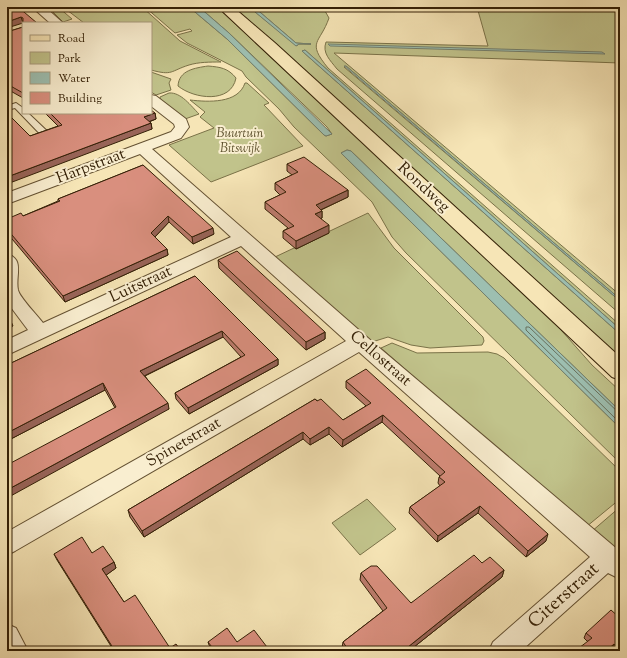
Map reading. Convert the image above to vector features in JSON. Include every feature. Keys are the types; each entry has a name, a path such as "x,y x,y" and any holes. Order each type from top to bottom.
{"main road":[{"name":"Rondweg","path":"224,7 286,61 620,371"}],"street":[{"path":"38,7 55,21"},
{"name":"Harpstraat","path":"7,199 176,135 182,127 180,122 152,100"},
{"name":"Cellostraat","path":"142,148 360,342 614,562"},
{"name":"Luitstraat","path":"7,348 243,238"},
{"path":"7,260 9,262 9,292 40,332"},
{"name":"Spinetstraat","path":"7,544 360,342"},
{"name":"Citerstraat","path":"502,651 614,562"},
{"path":"7,637 15,651"}],"lane":[{"path":"7,108 16,105 22,110"},
{"path":"26,114 45,134"}],"green space":[{"path":"48,7 58,7 72,19 63,22"},
{"path":"63,7 142,7 180,41 221,62 193,64 168,73 152,70 152,22 83,22"},
{"path":"145,7 189,7 227,39 324,135 326,136 332,134 327,127 229,33 199,7 218,8 546,313 592,365 620,391 620,411 351,151 347,150 341,153 620,428 620,463 406,253 392,237 372,202 294,127 279,109 246,77 242,71 187,43 177,35 192,31 190,29 175,33"},
{"path":"232,7 249,7 297,46 298,44 311,44 296,43 254,7 321,7 329,18 316,47 321,59 328,68 620,325 620,329 305,50 302,51 620,334 620,359"},
{"path":"477,7 620,7 620,53 617,53 616,55 620,56 620,63 334,53 620,295 620,299 346,66 344,67 620,301 620,314 337,69 329,59 325,50 326,42 488,46"},
{"path":"208,66 224,69 236,78 233,86 227,92 211,97 202,96 193,94 178,86 181,76 188,71"},
{"path":"152,72 171,79 169,83 171,90 156,95 152,93"},
{"name":"Buurtuin Bitswijk","path":"245,83 247,83 269,103 264,105 303,146 211,182 169,145 214,128 200,117 205,112 190,100 213,101 229,98 236,95"},
{"path":"169,93 182,97 199,114 185,119 160,99 160,97"},
{"path":"368,213 394,248 483,337 484,341 482,345 430,348 411,345 388,337 372,342 275,257"},
{"path":"392,343 417,353 488,352 497,354 504,358 620,471 620,499 586,527 381,348"},
{"path":"367,499 396,529 360,555 332,523"},
{"path":"620,507 620,556 591,532"}],"water":[{"path":"189,7 199,7 229,33 332,134 326,136 324,135 227,39"},
{"path":"249,7 254,7 296,43 311,44 299,44 296,46"},
{"path":"328,44 602,52 605,54 330,46"},
{"path":"305,50 620,329 620,334 302,51"},
{"path":"344,66 346,66 620,299 620,301"},
{"path":"347,150 351,151 620,411 620,428 341,153"}],"building":[{"path":"7,7 18,7 36,22 23,22 23,18 21,17 7,22"},
{"path":"22,27 22,92 7,84 7,32"},
{"path":"152,111 155,113 144,117 151,123 7,177 7,113 30,136 62,125 51,114 152,114"},
{"path":"304,157 348,190 316,205 322,211 315,214 329,225 296,241 283,231 294,226 265,202 286,192 275,183 298,172 287,164"},
{"path":"143,165 213,228 192,237 168,216 151,233 167,249 63,296 7,229 7,219 21,213 23,216 60,201 58,199"},
{"path":"237,251 325,332 306,342 218,260"},
{"path":"195,276 278,359 188,408 175,393 245,355 222,331 140,371 168,403 7,490 7,465 116,407 103,383 7,433 7,365"},
{"path":"366,369 548,534 528,551 480,506 438,536 410,507 445,482 439,477 445,472 383,415 343,440 329,427 310,439 303,432 142,531 128,510 315,399 317,401 321,399 343,420 371,403 346,381"},
{"path":"82,537 92,553 103,546 114,562 102,569 124,602 135,595 170,648 176,644 181,651 115,651 54,554"},
{"path":"474,555 482,563 490,557 504,570 403,651 349,651 343,642 387,608 361,573 371,566 377,566 411,603"},
{"path":"611,610 620,618 620,650 614,644 606,651 575,651 592,638 586,633"},
{"path":"227,628 237,642 254,630 270,651 215,651 208,642"}]}
